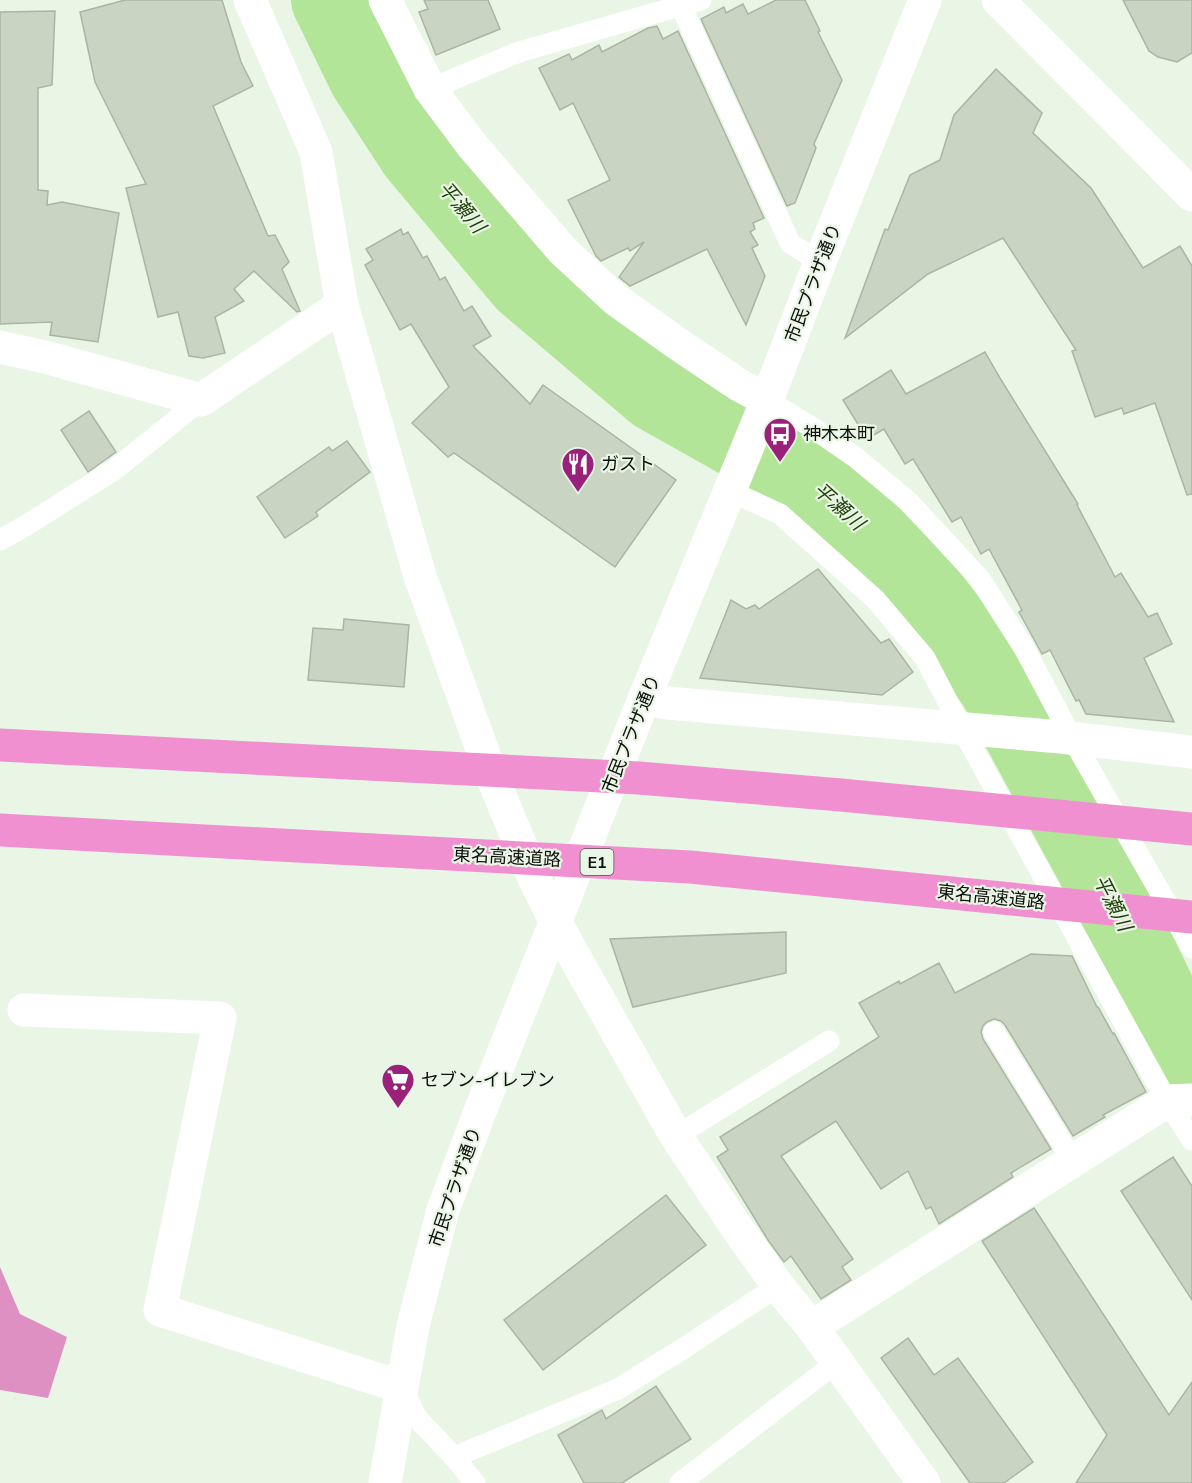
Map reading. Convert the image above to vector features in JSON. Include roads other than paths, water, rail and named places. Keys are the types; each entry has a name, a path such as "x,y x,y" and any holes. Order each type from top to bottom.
{"highway":[{"path":"7,745 639,778 1192,829"},
{"name":"東名高速道路","path":"0,830 690,867 1192,917"}],"street":[{"path":"250,0 316,152 342,305 420,576 490,774 535,880 556,923 676,1136 778,1286 812,1328 924,1483"},
{"path":"385,0 430,89 471,144 556,243 615,299 739,385 765,406"},
{"name":"市民プラザ通り","path":"385,1483 414,1326 443,1210 644,699 765,406 925,0"},
{"path":"998,0 1192,195"},
{"path":"0,347 45,357 201,400 342,305"},
{"path":"644,699 667,703 1067,738 1192,752"},
{"path":"24,1010 220,1018 160,1310 402,1387"},
{"path":"812,1328 1073,1161 1180,1100"}],"lane":[{"path":"430,89 519,52 691,3 790,243 820,262"},
{"path":"0,540 114,470 201,400"},
{"path":"765,406 813,428 855,457 909,502 980,579 1024,648 1067,738 1192,948"},
{"path":"732,486 780,514 875,599 925,658 962,729 1180,1100 1192,1140"},
{"path":"994,1032 1073,1161"},
{"path":"676,1136 829,1041"},
{"path":"454,1456 618,1389 778,1286"},
{"path":"680,1483 837,1362"},
{"path":"402,1387 417,1418 454,1456 475,1483"}],"waterway":[{"name":"平瀬川","path":"330,0 367,76 417,153 525,282 656,393 825,488 922,587 996,684 1097,870 1165,1009 1192,1058"}],"place":[{"name":"神木本町","path":"780,463"},
{"name":"ガスト","path":"578,493"},
{"name":"セブン-イレブン","path":"398,1109"}]}
